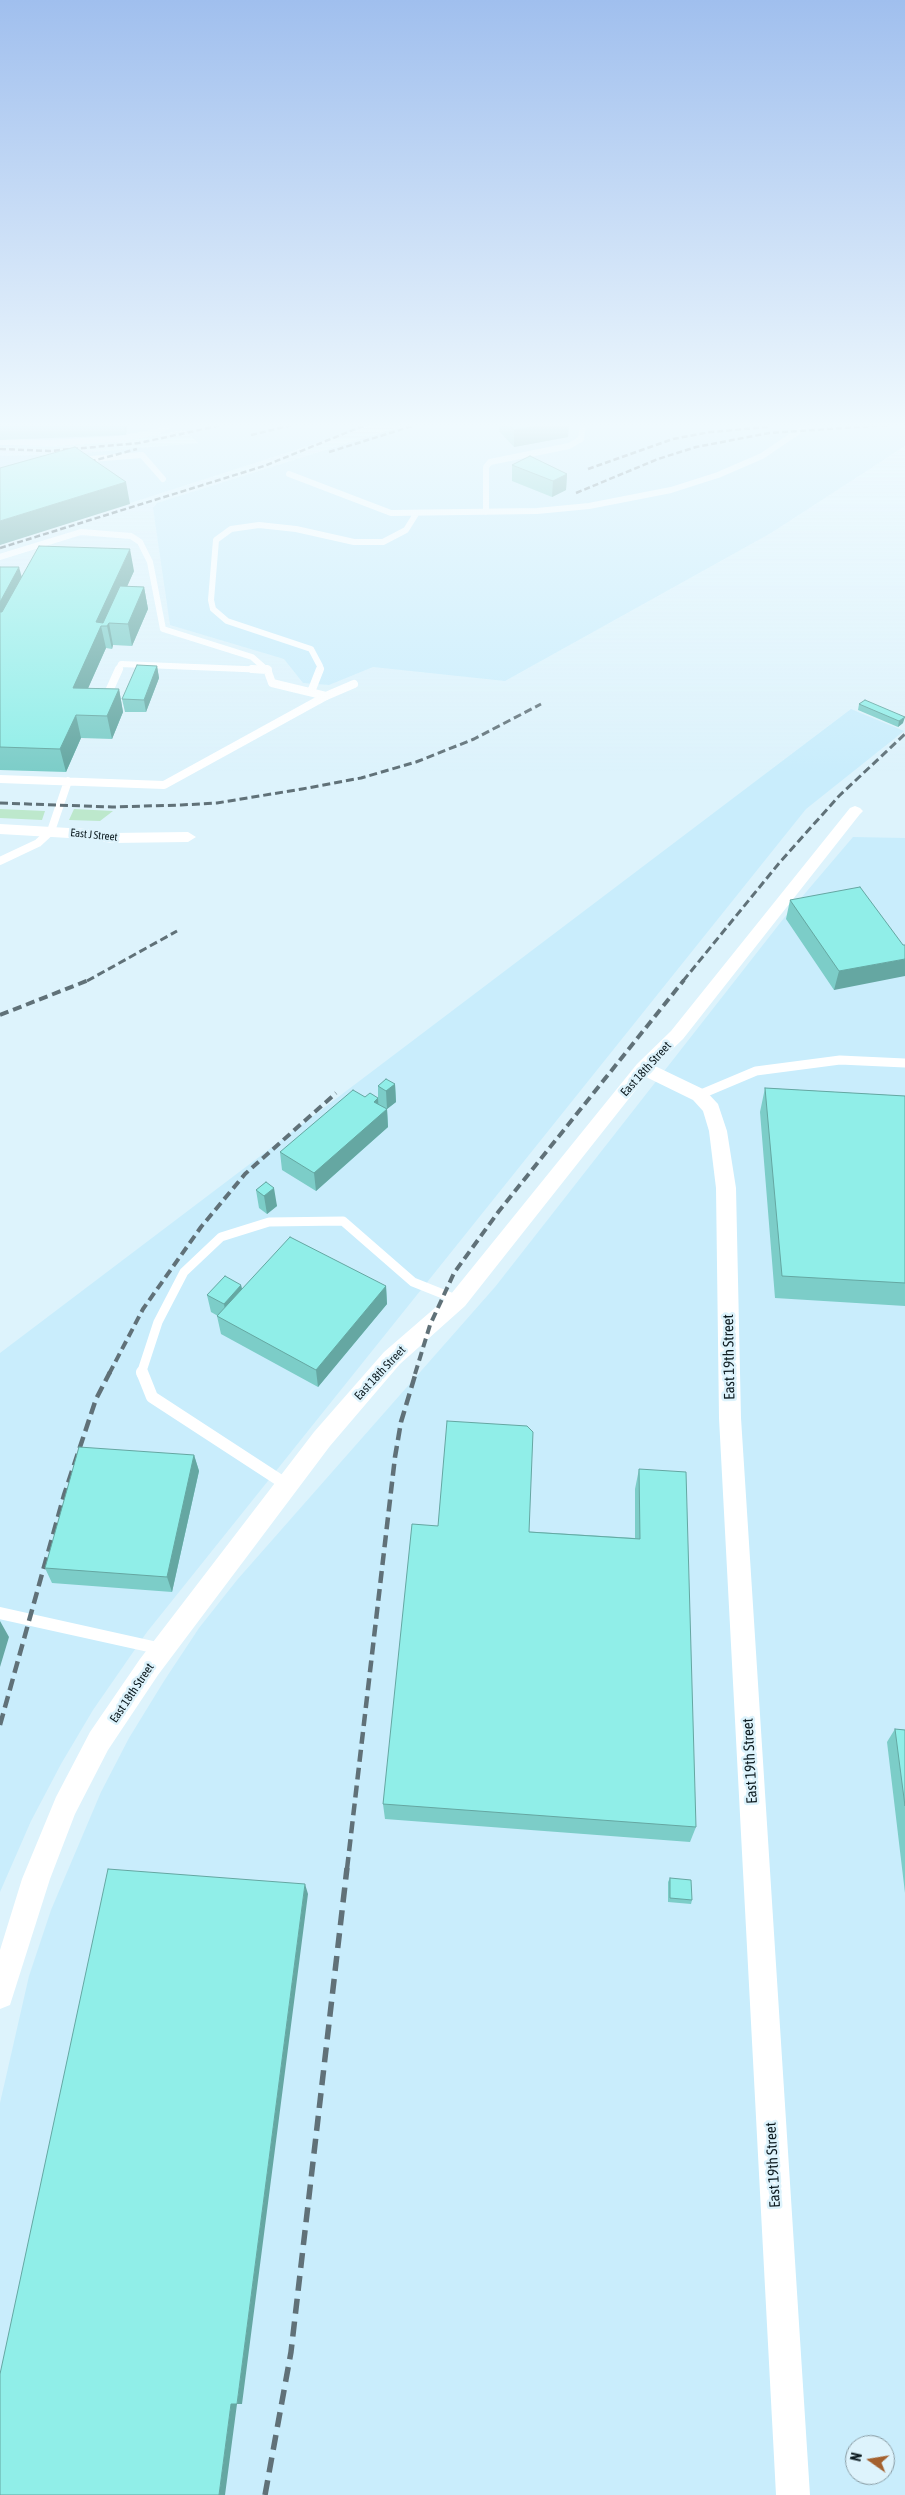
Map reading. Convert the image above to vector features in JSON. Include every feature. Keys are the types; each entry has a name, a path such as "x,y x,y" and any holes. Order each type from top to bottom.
{"street":[{"name":"East 18th Street","path":"0,1995 36,1879 65,1806 99,1741 162,1649 322,1439 392,1358 458,1300 643,1068 677,1035 855,811"},
{"name":"East J Street","path":"0,829 51,831 112,838 188,837"},
{"name":"East 19th Street","path":"643,1068 699,1095 711,1109 718,1131 726,1188 731,1428 793,2495"}],"lane":[{"path":"0,557 54,540"},
{"path":"138,540 150,562 163,629 252,657 268,670 272,683 326,696"},
{"path":"216,540 211,600 213,609 227,621 311,648 320,666 320,673 311,692"},
{"path":"347,540 354,542 386,540"},
{"path":"102,707 120,664 268,670"},
{"path":"0,778 164,785 326,696 354,684"},
{"path":"0,861 38,843 51,831 68,781"},
{"path":"699,1095 756,1072 840,1060 905,1063"},
{"path":"287,1485 152,1397 141,1374 158,1322 184,1272 221,1236 269,1222 343,1221 413,1282 458,1300"},
{"path":"0,1613 162,1649"}],"shaded area":[{"path":"0,540 14,540 0,545"},
{"path":"158,540 758,540 505,681 373,667 329,685 303,683 284,659 170,625"},
{"path":"851,709 904,731 806,809 147,1632 93,1710 61,1764 31,1821 0,1892 0,1353"},
{"path":"853,837 905,838 905,2495 0,2495 0,2103 29,1976 51,1910 101,1792 129,1738 199,1628 237,1580 495,1287 784,918"}],"green space":[{"path":"0,809 45,811 42,820 0,818"},
{"path":"74,809 113,811 100,821 69,820"}],"building":[{"path":"39,546 130,549 96,622 103,623 120,586 144,587 128,624 109,623 107,626 101,626 73,688 119,689 107,716 76,715 60,749 0,747 0,612 2,612"},
{"path":"0,567 19,567 0,602"},
{"path":"137,665 157,666 144,700 122,699"},
{"path":"865,700 905,717 899,721 859,704"},
{"path":"860,887 903,945 905,945 905,959 839,971 790,900"},
{"path":"386,1079 395,1084 386,1091 378,1086"},
{"path":"765,1088 905,1096 905,1283 782,1276"},
{"path":"353,1090 365,1097 370,1093 378,1098 374,1102 387,1109 314,1173 280,1152"},
{"path":"266,1182 274,1188 264,1196 256,1190"},
{"path":"290,1237 386,1286 316,1370 217,1316"},
{"path":"225,1276 241,1285 224,1304 207,1295"},
{"path":"447,1421 527,1426 533,1432 529,1532 640,1539 639,1469 686,1472 696,1827 383,1804 412,1524 438,1526"},
{"path":"79,1447 194,1455 167,1577 45,1568"},
{"path":"895,1729 905,1730 905,1806"},
{"path":"108,1869 305,1884 237,2404 231,2404 219,2495 0,2495 0,2374"},
{"path":"670,1878 691,1880 692,1900 670,1898"}],"railway":[{"path":"0,548 24,540"},
{"path":"0,803 112,807 181,805 217,803 302,789 361,778 416,762 474,739 541,704"},
{"path":"683,981 780,862 839,796 905,734"},
{"path":"88,980 177,931"},
{"path":"0,1015 88,980"},
{"path":"415,1374 430,1325 454,1273 499,1211 684,980"},
{"path":"109,1374 143,1309 201,1227 245,1174 336,1093"},
{"path":"0,1725 64,1495 96,1399 110,1372"},
{"path":"347,1869 395,1457 401,1422 416,1372"},
{"path":"265,2495 291,2352 347,1868"}]}
